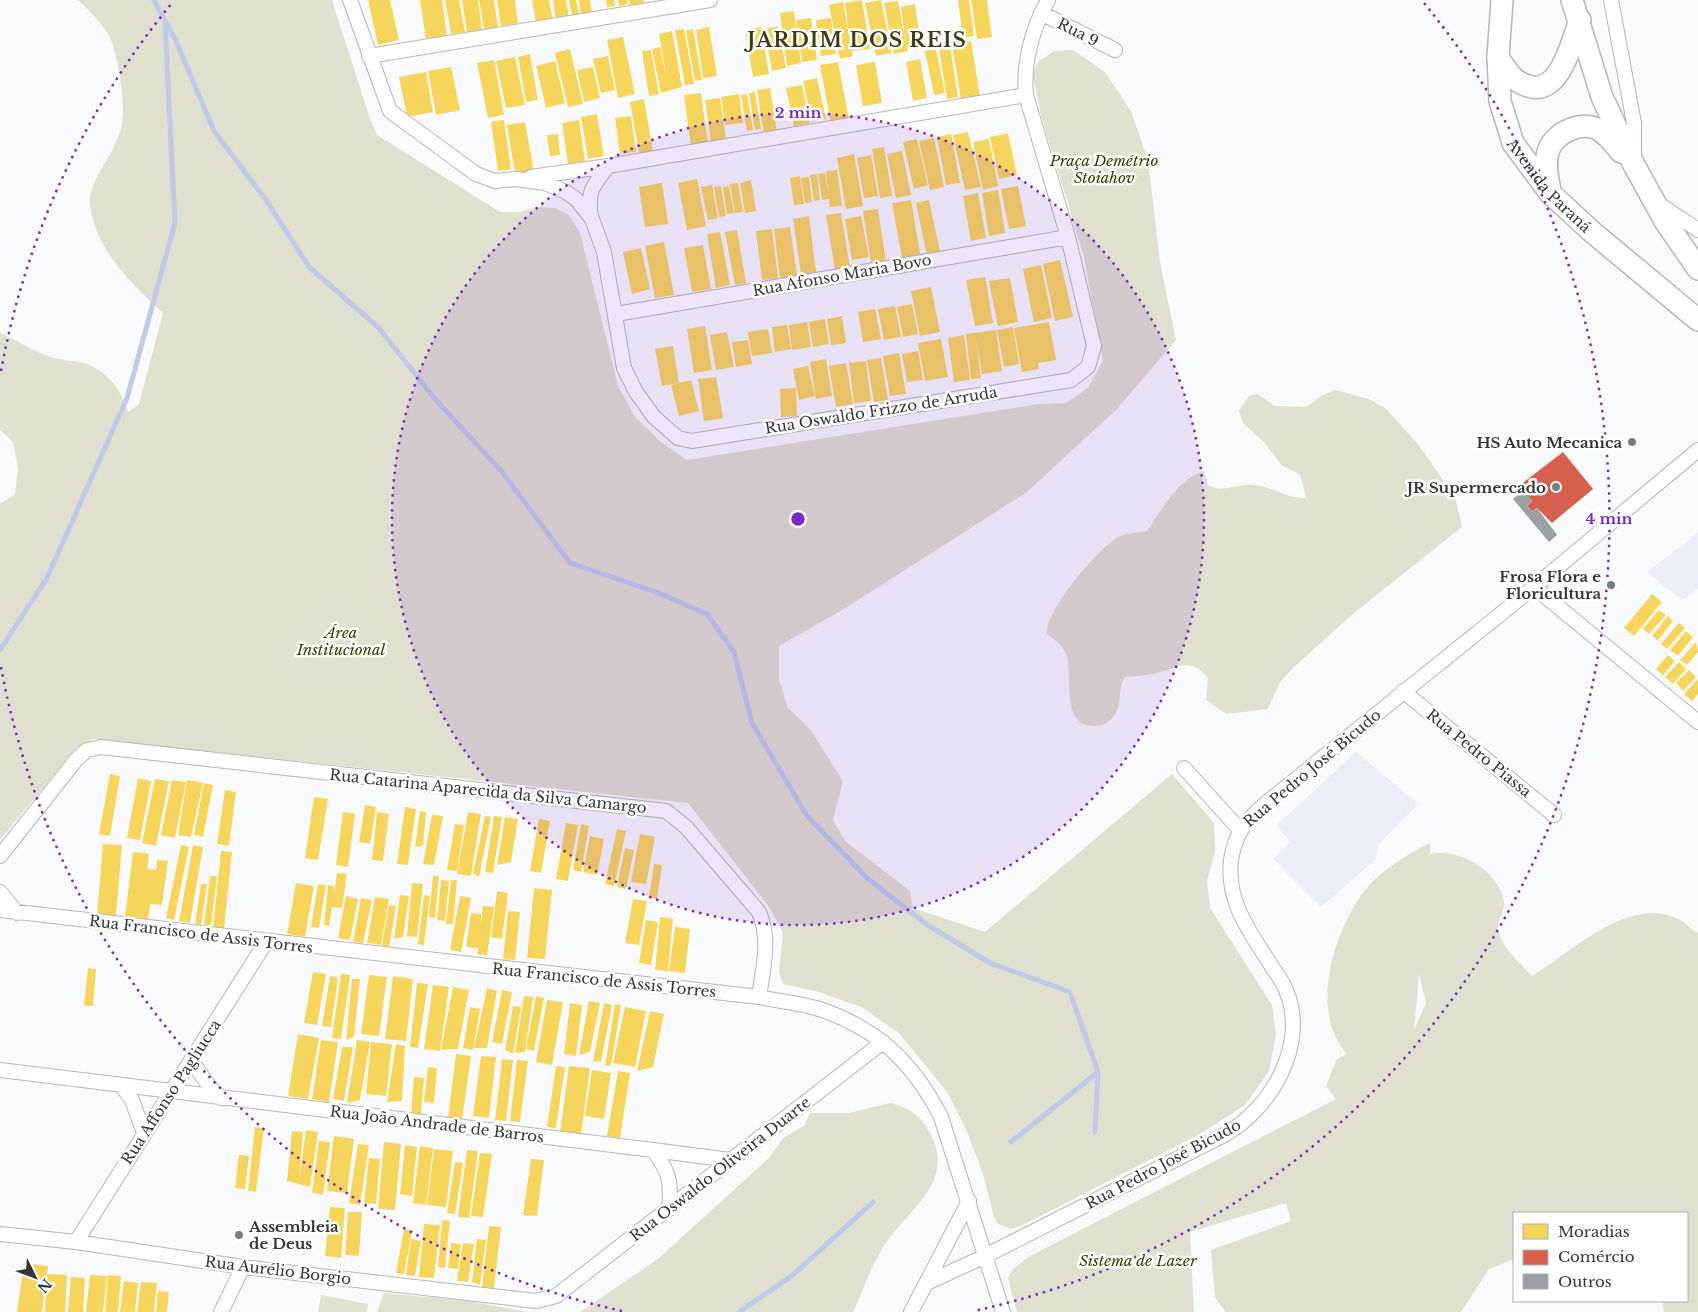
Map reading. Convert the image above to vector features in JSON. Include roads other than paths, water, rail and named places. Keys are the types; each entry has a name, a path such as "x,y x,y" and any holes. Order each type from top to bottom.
{"main road":[{"name":"Avenida Paraná","path":"1502,0 1498,57 1500,101 1513,143 1550,193 1591,231 1698,320"},
{"path":"1572,0 1580,20 1602,97 1634,165 1654,201 1698,270"},
{"path":"1498,57 1510,76 1520,84 1534,88 1549,84 1559,73 1580,20"},
{"path":"1550,193 1546,164 1548,150 1556,140 1578,126 1602,131 1634,165"}],"street":[{"path":"350,0 390,111 476,174 495,181 608,166 1026,95"},
{"path":"369,56 710,0"},
{"path":"1048,0 1041,14 1024,74 1026,95 1068,237"},
{"path":"1611,0 1634,124 1634,165"},
{"name":"Rua 9","path":"1041,14 1114,50"},
{"path":"608,166 596,182 589,196 592,219 604,252 616,314"},
{"path":"516,178 545,184 566,192 576,200 592,219"},
{"path":"1654,201 1698,230"},
{"name":"Rua Afonso Maria Bovo","path":"616,314 1068,237"},
{"name":"Rua Oswaldo Frizzo de Arruda","path":"616,314 624,368 636,392 654,416 678,438 692,441 1071,380 1088,367 1094,346 1068,237"},
{"name":"Rua Pedro José Bicudo","path":"927,1282 985,1256 1242,1125 1257,1111 1271,1092 1287,1055 1292,1034 1291,1012 1286,990 1240,915 1232,896 1229,876 1235,839 1240,829 1259,809 1534,587 1698,450"},
{"path":"1534,587 1698,722"},
{"name":"Rua Pedro Piassa","path":"1403,691 1554,815"},
{"name":"Rua Catarina Aparecida da Silva Camargo","path":"0,856 76,760 87,750 100,747 666,811 686,827 759,912 765,925 766,938 760,997"},
{"path":"1184,768 1240,829"},
{"path":"0,892 17,912"},
{"name":"Rua Francisco de Assis Torres","path":"0,910 266,942 760,997 815,1008 864,1029 883,1042 912,1070 928,1092 941,1116 1003,1312"},
{"name":"Rua Affonso Pagliucca","path":"76,1242 266,942"},
{"name":"Rua Oswaldo Oliveira Duarte","path":"556,1296 883,1042"},
{"path":"191,1060 209,1086 221,1098"},
{"name":"Rua João Andrade de Barros","path":"0,1070 730,1160"},
{"path":"121,1085 132,1100 144,1133"},
{"path":"653,1150 665,1165 671,1190 668,1209"},
{"path":"911,1312 969,1201"},
{"name":"Rua Aurélio Borgio","path":"0,1234 76,1242 243,1267 536,1301 556,1296"},
{"path":"221,1312 243,1267"}],"waterway":[{"path":"154,0 176,41 214,131 266,200 309,267 378,327 435,399 502,472 570,563 656,592 707,614 734,652 752,723 807,816 868,879 926,924 990,963 1070,992 1098,1072 1095,1132"},
{"path":"0,650 47,578 127,398 175,223 165,23"},
{"path":"1011,1142 1098,1072"},
{"path":"739,1312 793,1275 873,1202"}],"place":[{"name":"HS Auto Mecanica","path":"1632,442"},
{"name":"JR Supermercado","path":"1556,487"},
{"name":"Frosa Flora e Floricultura","path":"1611,585"},
{"name":"Assembleia de Deus","path":"239,1235"}],"district":[{"name":"JARDIM DOS REIS","path":"857,40"}],"park label":[{"name":"Praça Demétrio Stoiahov","path":"1104,168"},
{"name":"Área Institucional","path":"341,640"},
{"name":"Sistema de Lazer","path":"1138,1260"}]}
